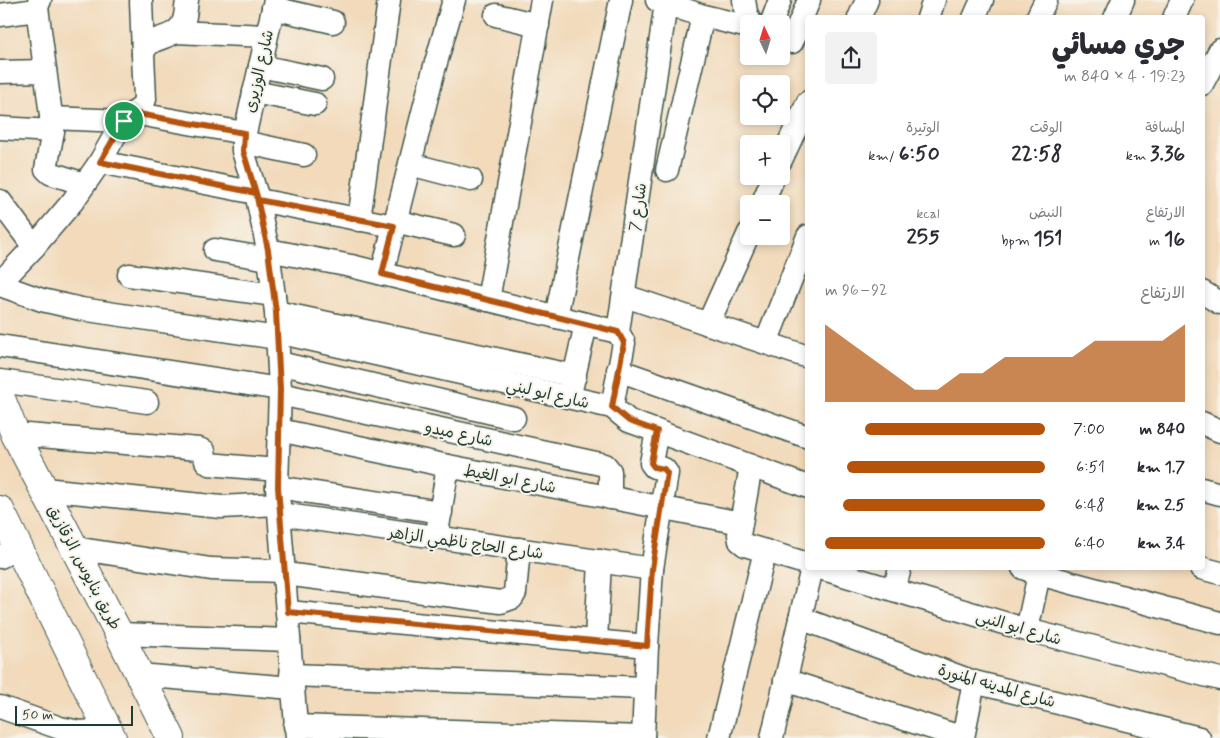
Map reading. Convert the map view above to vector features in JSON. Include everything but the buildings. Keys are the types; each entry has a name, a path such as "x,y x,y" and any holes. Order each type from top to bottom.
{"main road":[{"name":"طريق بنايوس, الزقازيق","path":"0,396 15,434 171,738"},
{"path":"0,510 9,552 110,734"}],"street":[{"path":"140,0 145,103 128,117 84,184 34,247 0,284 42,300 81,309 276,319"},
{"path":"143,54 151,41 169,37 184,21 187,0"},
{"path":"359,220 389,0"},
{"path":"382,274 433,73 454,0"},
{"path":"488,300 542,0"},
{"path":"556,317 622,0"},
{"path":"744,0 747,15"},
{"path":"774,15 780,0"},
{"path":"794,43 809,0"},
{"path":"860,15 867,0"},
{"path":"929,15 934,0"},
{"path":"975,15 982,0"},
{"path":"1038,15 1046,0"},
{"path":"1116,15 1123,0"},
{"path":"1175,15 1182,0"},
{"path":"662,2 703,16 740,25"},
{"name":"شارع 7","path":"612,407 624,343 618,332 625,296 662,2"},
{"path":"274,4 333,22"},
{"name":"شارع الوزيرى","path":"274,4 244,137 243,151 257,197 269,254 276,319 280,392 278,494 296,732"},
{"path":"0,15 38,5 52,125 46,169 84,184"},
{"path":"496,15 538,24"},
{"path":"667,170 703,16"},
{"path":"175,32 266,36"},
{"path":"1205,78 1220,50"},
{"path":"260,66 322,79"},
{"path":"0,72 45,70"},
{"path":"254,92 315,104"},
{"path":"790,141 805,108"},
{"path":"0,128 128,117 244,137 304,155"},
{"path":"100,162 359,220 395,224 454,235"},
{"path":"410,164 471,180"},
{"path":"0,200 34,247"},
{"path":"766,343 805,244"},
{"path":"708,324 744,245"},
{"path":"215,250 322,259 618,332"},
{"path":"129,275 276,319 574,376"},
{"path":"1205,294 1220,302"},
{"path":"625,296 805,356"},
{"name":"شارع ابو لبني","path":"276,319 570,398 612,407 629,421 805,486"},
{"path":"570,398 586,324"},
{"name":"شارع ميدو","path":"0,346 280,392 605,465 610,471 610,498"},
{"path":"279,363 514,418"},
{"path":"618,370 805,436"},
{"path":"0,380 147,402"},
{"path":"1205,425 1220,431"},
{"name":"شارع ابو الغيط","path":"279,430 448,466 741,523"},
{"path":"296,732 643,738 652,569 667,473 664,469 654,467 651,463 657,431"},
{"path":"15,434 200,448 204,451 206,461 209,464 278,494 441,512"},
{"path":"436,537 448,466"},
{"path":"751,466 739,535 740,541 745,545 805,563"},
{"path":"44,489 221,507 278,494"},
{"path":"1205,490 1220,494"},
{"name":"شارع الحاج ناظمي الزاهر","path":"278,494 436,537 652,569"},
{"path":"74,548 211,569 285,573 501,602 512,598 515,593 519,550"},
{"path":"719,738 765,551"},
{"path":"596,641 600,561"},
{"path":"1205,569 1220,573"},
{"path":"772,738 812,570"},
{"name":"شارع ابو النبى","path":"827,570 1027,630 1220,679"},
{"path":"894,590 899,570"},
{"path":"1027,630 1031,570 1080,576 1220,623"},
{"path":"288,612 647,646"},
{"name":"شارع المدينه المنورة","path":"800,618 974,682 1199,738"},
{"path":"119,634 289,640"},
{"path":"139,675 292,681 645,688"},
{"path":"786,680 963,738 974,682"},
{"path":"0,707 60,728 80,732 110,734"}],"route":[{"path":"124,121 100,162 256,193 258,200 394,226 382,274 618,332 624,343 612,407 620,412 625,419 657,431 651,463 654,467 666,470 667,473 652,569 647,646 288,612 277,470 280,389 276,312 268,250 256,193 243,151 244,133 133,113 124,121"}]}
